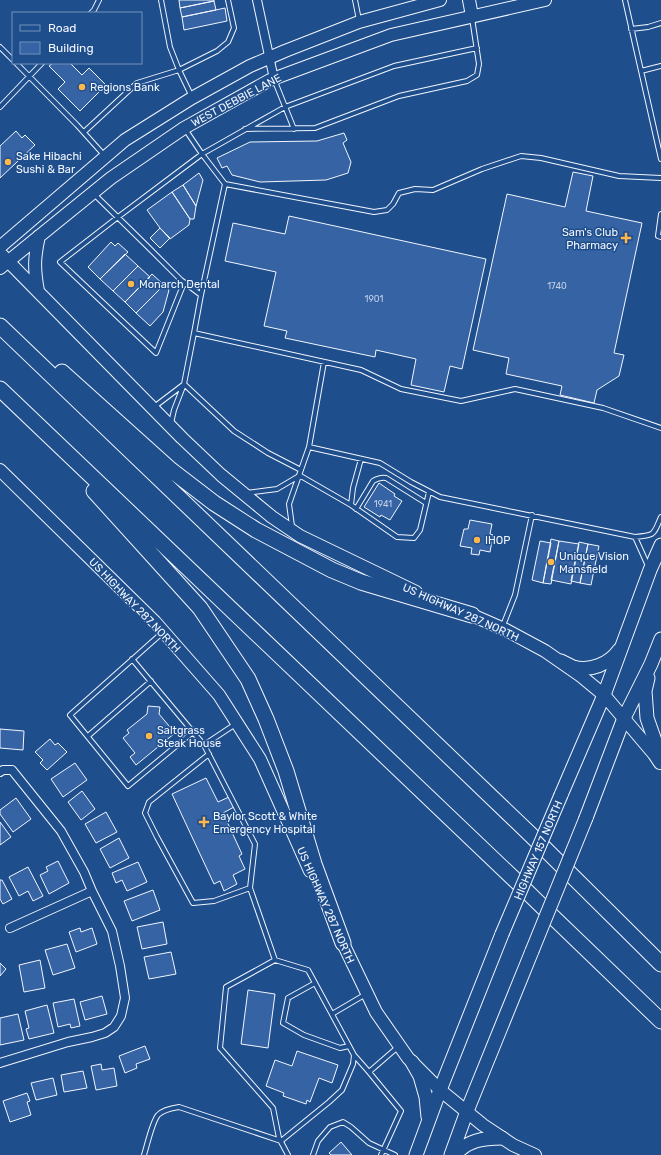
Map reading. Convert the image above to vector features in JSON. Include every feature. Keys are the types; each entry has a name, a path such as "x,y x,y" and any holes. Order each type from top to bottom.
{"highway":[{"path":"3,328 20,346 508,813 661,964"},
{"path":"20,346 48,359 171,470 214,503 256,530 332,570 362,582 472,615"},
{"path":"0,389 661,1021"},
{"path":"40,427 69,464 200,608 248,679 266,719 286,771 314,864 343,943"}],"main road":[{"name":"WEST DEBBIE LANE","path":"0,247 125,140 192,98 250,66 359,22 440,0"},
{"path":"469,0 472,16"},
{"name":"WEST DEBBIE LANE","path":"3,260 39,236 111,178 184,128 274,79 391,34 545,0"},
{"path":"38,291 34,266 39,236"},
{"name":"US HIGHWAY 287 NORTH","path":"3,260 38,291 170,427 221,475 272,517 300,536 406,588 502,628 561,661 604,695 661,764"},
{"name":"US HIGHWAY 287 NORTH","path":"0,470 163,632 219,695 260,759 343,943 376,1012 412,1062 440,1090 483,1125 513,1145 531,1154"},
{"name":"HIGHWAY 157 NORTH","path":"416,1155 440,1090 502,934 604,695 650,570 661,545"},
{"path":"451,1155 467,1111 586,818 624,718 651,664 661,639"},
{"path":"561,661 574,667 589,668 603,664 615,656 623,644"},
{"path":"651,664 645,690 647,718 661,758"},
{"path":"412,1062 420,1076 426,1097 429,1120"},
{"path":"455,1155 458,1151 471,1142 486,1138 502,1138"}],"street":[{"path":"257,0 274,79"},
{"path":"0,772 3,770 12,770 52,818 84,872 112,931 125,998 121,1016 114,1027 105,1033 68,1042 0,1063"},
{"path":"10,928 92,891"}],"lane":[{"path":"92,12 99,0"},
{"path":"161,0 170,47 192,98"},
{"path":"84,132 137,83 179,70 217,51 228,42 234,28 228,0"},
{"path":"355,0 359,22"},
{"path":"625,0 661,159"},
{"path":"244,129 315,128 399,96 467,81 477,75 479,64 472,16"},
{"path":"631,29 661,23"},
{"path":"0,48 12,59"},
{"path":"184,283 156,353 60,262 202,154 285,106 394,66 476,48"},
{"path":"17,64 84,132 106,157"},
{"path":"0,107 41,64"},
{"path":"641,71 661,66"},
{"path":"274,79 294,129"},
{"path":"184,128 225,184 374,212 387,210 393,204 399,193 415,189 433,190 521,156 542,158 619,176 661,178"},
{"path":"170,427 174,410 184,384 201,295 225,184"},
{"path":"93,193 184,283 201,295"},
{"path":"661,214 658,236 661,237"},
{"path":"194,333 361,370 402,389 461,401 515,389 603,408 661,428"},
{"path":"292,531 289,504 309,447 324,362"},
{"path":"152,408 184,384"},
{"path":"184,384 234,431 268,453 301,470"},
{"path":"309,447 380,463 411,482 440,497 635,537 652,534 661,517"},
{"path":"351,505 353,488 361,459"},
{"path":"243,493 277,489 299,476"},
{"path":"299,476 351,505 398,537 414,538 420,530 429,492"},
{"path":"356,509 373,481 382,477 426,503"},
{"path":"502,628 515,595 532,515"},
{"path":"635,537 650,570"},
{"path":"163,632 70,714 128,786 193,732"},
{"path":"132,659 204,745 255,844 250,888 275,960"},
{"path":"88,736 151,681"},
{"path":"204,745 237,723"},
{"path":"209,754 149,802 145,813 193,903 214,901 250,888"},
{"path":"288,1155 279,1138 273,1108 220,1048 226,987 275,960 308,970 354,1055 401,1112 382,1150 381,1155"},
{"path":"315,983 288,998 283,1023 304,1035 340,1048 349,1046"},
{"path":"332,1014 367,994"},
{"path":"369,1072 400,1045"},
{"path":"281,1141 342,1090 353,1064 354,1055"},
{"path":"144,1155 153,1125 158,1116 168,1109 179,1107 281,1141"},
{"path":"313,1155 318,1141 330,1127 343,1122 351,1126 369,1143 395,1155"}],"building":[{"path":"179,0 214,0 214,1 180,8"},
{"path":"214,1 216,10 182,17 180,8"},
{"path":"225,8 227,21 184,30 182,17"},
{"name":"Regions Bank","path":"52,64 71,64 82,75 89,68 106,85 80,111 58,89 65,82 49,66"},
{"name":"Sake Hibachi Sushi & Bar","path":"16,131 22,138 25,135 35,145 0,178 0,146"},
{"path":"344,133 347,140 343,143 351,162 348,173 326,180 260,182 232,175 227,166 222,168 217,158 250,142 317,141"},
{"path":"573,172 593,176 586,211 642,223 614,353 624,355 619,376 597,390 594,403 560,395 562,386 506,374 509,358 473,350 507,194 565,207"},
{"path":"199,173 203,180 196,206 183,185"},
{"path":"183,185 196,206 194,219 190,219 172,192"},
{"path":"172,192 190,219 189,225 170,239 147,210"},
{"path":"289,216 486,259 462,369 450,366 444,392 411,385 416,359 376,350 375,357 285,338 287,331 264,326 276,272 225,261 233,223 285,234"},
{"path":"160,228 170,238 160,248 150,238"},
{"path":"111,242 115,246 118,243 128,252 100,279 88,267"},
{"path":"125,254 138,266 113,291 100,279"},
{"name":"Monarch Dental","path":"138,266 150,277 125,302 113,291"},
{"path":"152,274 164,285 136,313 125,302"},
{"path":"164,285 169,290 163,312 150,326 136,313"},
{"path":"379,483 402,501 390,520 381,515 380,517 364,507"},
{"name":"IHOP","path":"470,520 492,524 490,534 493,535 490,552 480,550 479,555 471,554 472,548 460,546 464,529 468,529"},
{"name":"Unique Vision Mansfield","path":"551,539 559,541 551,584 543,583"},
{"path":"540,541 551,543 543,583 532,580"},
{"path":"559,541 579,544 571,584 551,580"},
{"path":"579,542 588,544 580,583 571,581"},
{"path":"588,544 599,546 591,585 580,583"},
{"name":"Saltgrass Steak House","path":"148,706 160,707 159,714 175,733 136,765 130,757 135,753 123,738 129,733 127,730 147,714"},
{"path":"0,729 24,731 23,750 0,748"},
{"path":"50,739 55,745 58,743 67,752 47,770 40,763 43,760 35,752"},
{"path":"75,763 87,780 63,797 51,779"},
{"name":"Baylor Scott & White Emergency Hospital","path":"206,778 218,802 229,797 234,807 223,813 242,854 239,856 245,869 233,875 237,884 224,891 220,881 214,884 172,794"},
{"path":"82,791 95,809 81,820 68,802"},
{"path":"16,798 31,819 13,832 0,814 0,810"},
{"path":"106,812 117,832 96,843 85,824"},
{"path":"0,822 11,837 0,845"},
{"path":"119,838 129,858 110,868 100,849"},
{"path":"58,861 69,883 49,894 40,875 48,871 46,867"},
{"path":"138,862 147,882 127,891 122,880 116,883 112,873"},
{"path":"28,867 43,896 33,901 28,891 19,896 9,877"},
{"path":"0,880 2,880 12,899 3,904 0,899"},
{"path":"153,890 160,910 132,921 124,901"},
{"path":"163,922 167,944 142,949 137,927"},
{"path":"80,928 81,932 92,928 97,944 76,952 69,932"},
{"path":"67,944 75,968 53,975 45,950"},
{"path":"171,952 176,974 149,979 144,957"},
{"path":"40,960 45,988 24,992 19,965"},
{"path":"0,963 6,969 0,976"},
{"path":"248,990 275,994 268,1048 241,1044"},
{"path":"102,996 107,1014 85,1020 80,1002"},
{"path":"74,999 80,1026 71,1028 70,1024 58,1027 53,1003"},
{"path":"47,1005 54,1033 29,1039 26,1029 29,1028 25,1011"},
{"path":"18,1014 24,1040 0,1045 0,1018"},
{"path":"145,1046 150,1059 136,1064 137,1068 125,1073 119,1056"},
{"path":"297,1051 338,1065 332,1083 319,1078 310,1102 307,1100 306,1104 283,1096 284,1093 266,1086 275,1060 292,1066"},
{"path":"101,1064 102,1070 114,1068 117,1086 96,1090 91,1066"},
{"path":"83,1071 87,1088 64,1092 61,1075"},
{"path":"53,1078 57,1095 36,1100 31,1083"},
{"path":"27,1093 30,1101 27,1102 31,1115 10,1122 3,1101"},
{"path":"341,1142 352,1155 331,1155 329,1153"}],"place":[{"name":"Regions Bank","path":"82,87"},
{"name":"Sake Hibachi Sushi & Bar","path":"8,162"},
{"name":"Sam's Club Pharmacy","path":"626,238"},
{"name":"Monarch Dental","path":"131,284"},
{"name":"IHOP","path":"477,540"},
{"name":"Unique Vision Mansfield","path":"551,562"},
{"name":"Saltgrass Steak House","path":"149,736"},
{"name":"Baylor Scott & White Emergency Hospital","path":"204,822"}]}
